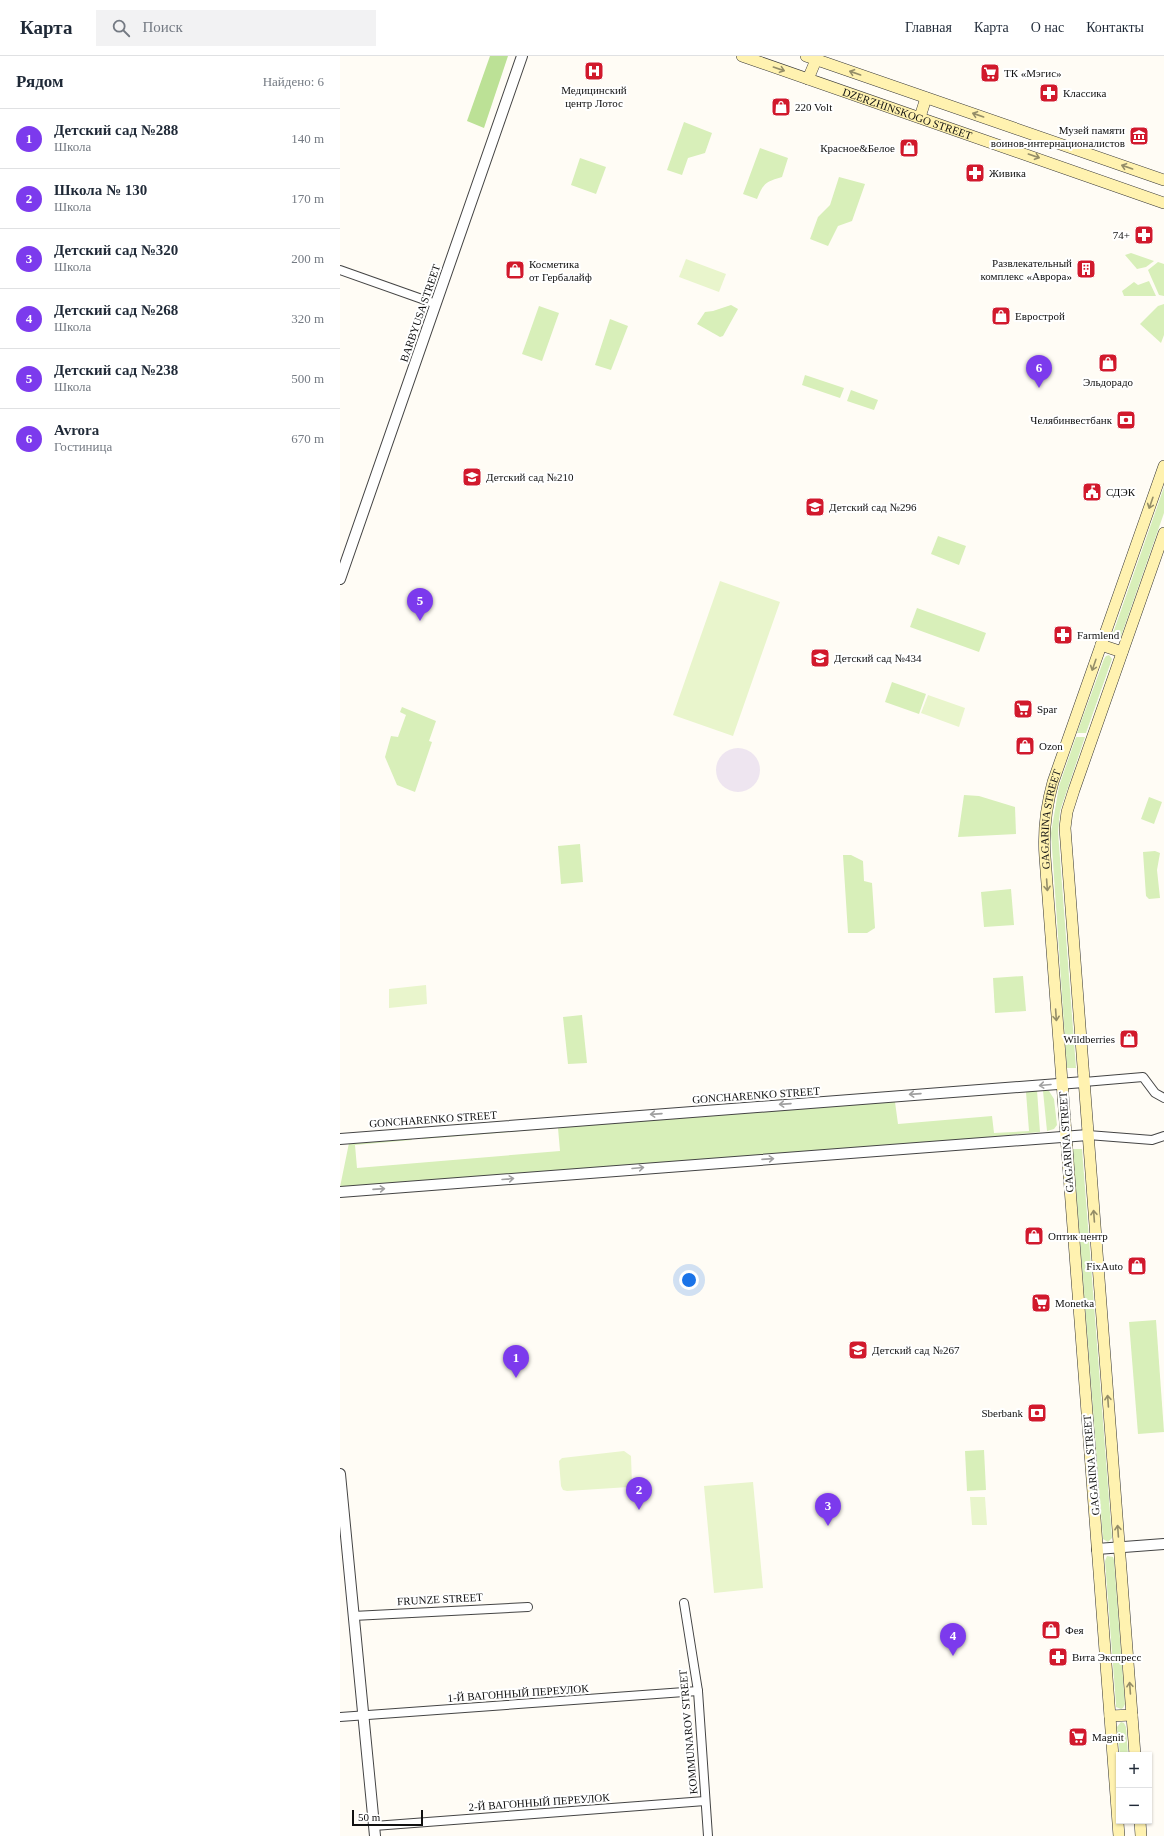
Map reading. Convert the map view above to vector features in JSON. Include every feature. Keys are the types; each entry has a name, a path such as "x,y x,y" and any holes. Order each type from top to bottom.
{"main road":[{"name":"DZERZHINSKOGO STREET","path":"742,56 1164,203"},
{"name":"DZERZHINSKOGO STREET","path":"813,57 926,98 1164,180"},
{"path":"808,79 813,57"},
{"path":"920,117 926,98"},
{"name":"GAGARINA STREET","path":"1119,1836 1044,848 1045,821 1053,782 1164,466"},
{"name":"GAGARINA STREET","path":"1135,1752 1066,853 1066,821 1074,790 1164,533"},
{"path":"1101,645 1122,652"},
{"path":"1110,1716 1132,1715"},
{"path":"1140,1824 1141,1836"}],"street":[{"name":"BARBYUSA STREET","path":"340,578 522,56"},
{"path":"340,270 436,304"},
{"name":"GONCHARENKO STREET","path":"340,1138 1143,1077 1155,1093 1164,1098"},
{"path":"340,1192 1066,1136 1088,1135 1152,1140 1164,1136"},
{"path":"340,1474 375,1831"},
{"path":"1097,1550 1164,1544"},
{"name":"KOMMUNAROV STREET","path":"684,1603 698,1690 708,1836"},
{"name":"FRUNZE STREET","path":"353,1616 528,1607"},
{"name":"1-Й ВАГОННЫЙ ПЕРЕУЛОК","path":"340,1717 698,1690"},
{"name":"2-Й ВАГОННЫЙ ПЕРЕУЛОК","path":"375,1831 705,1801"}],"shaded area":[{"path":"734,748 742,748 754,754 760,766 760,774 754,786 742,792 734,792 722,786 716,774 716,766 722,754"}],"green space":[{"path":"490,56 508,56 484,128 467,121"},
{"path":"684,122 712,133 705,153 688,158 682,175 667,170"},
{"path":"760,148 788,158 782,177 772,180 766,184 757,199 743,194"},
{"path":"580,158 606,167 596,194 571,185"},
{"path":"839,177 865,184 852,221 838,226 828,246 810,239 818,217 830,205"},
{"path":"1131,253 1154,261 1146,267 1137,269 1125,255"},
{"path":"686,259 726,274 719,292 679,277"},
{"path":"1158,262 1164,264 1164,296 1159,295 1148,270"},
{"path":"1149,281 1156,296 1124,296 1122,291 1134,282 1138,285"},
{"path":"1164,304 1164,335 1161,343 1140,324 1158,306"},
{"path":"731,305 738,309 723,336 720,337 697,324 705,312"},
{"path":"539,306 559,313 542,361 522,354"},
{"path":"610,319 628,326 611,370 595,365"},
{"path":"805,375 844,388 840,398 802,385"},
{"path":"851,390 878,400 874,410 847,401"},
{"path":"1164,487 1164,513 1120,639 1117,640 1112,636"},
{"path":"938,536 966,546 959,565 931,554"},
{"path":"720,581 780,602 733,736 673,715"},
{"path":"917,608 986,633 979,652 910,627"},
{"path":"1109,655 1112,659 1086,733 1077,733 1104,659"},
{"path":"892,682 926,694 919,714 885,702"},
{"path":"928,695 965,708 959,727 921,713"},
{"path":"402,707 436,721 429,741 432,742 415,792 397,785 385,757 391,736 398,737 406,715 400,712"},
{"path":"1076,737 1085,737 1060,811 1058,832 1076,1068 1067,1068 1051,833 1059,786"},
{"path":"964,795 979,796 1015,807 1016,834 958,837"},
{"path":"1149,797 1162,802 1154,824 1141,819"},
{"path":"580,844 583,882 561,884 558,846"},
{"path":"1155,851 1160,853 1157,870 1160,898 1149,899 1146,896 1143,852"},
{"path":"843,855 851,855 863,861 864,881 872,883 875,928 867,933 848,933"},
{"path":"1011,889 1014,925 984,927 981,892"},
{"path":"1023,976 1026,1011 995,1013 993,978"},
{"path":"426,985 427,1004 389,1008 389,989"},
{"path":"582,1015 587,1063 568,1064 563,1017"},
{"path":"1037,1090 1040,1132 742,1161 340,1187 349,1143 411,1138 412,1140 355,1145 357,1168 560,1151 558,1128 422,1139 422,1137 948,1096 895,1102 898,1124 992,1116 994,1133 1029,1131 1026,1092 956,1096"},
{"path":"1043,1091 1049,1091 1054,1099 1057,1125 1054,1129 1047,1131"},
{"path":"1073,1149 1082,1149 1112,1538 1108,1542 1103,1539"},
{"path":"1156,1320 1164,1432 1138,1434 1129,1322"},
{"path":"984,1450 986,1490 967,1491 965,1451"},
{"path":"624,1451 631,1456 632,1485 629,1487 563,1490 561,1486 559,1461 562,1458"},
{"path":"753,1482 763,1588 714,1593 704,1486"},
{"path":"970,1497 985,1497 987,1525 972,1525"},
{"path":"1107,1556 1113,1557 1114,1560 1125,1704 1121,1709 1116,1707 1105,1561"},
{"path":"1121,1722 1124,1723 1126,1727 1128,1752 1120,1752 1117,1727"}],"place":[{"name":"Медицинский центр Лотос","path":"594,71"},
{"name":"ТК «Мэгис»","path":"990,73"},
{"name":"Классика","path":"1049,93"},
{"name":"220 Volt","path":"781,107"},
{"name":"Музей памяти воинов-интернационалистов","path":"1139,136"},
{"name":"Красное&Белое","path":"909,148"},
{"name":"Живика","path":"975,173"},
{"name":"74+","path":"1144,235"},
{"name":"Развлекательный комплекс «Аврора»","path":"1086,269"},
{"name":"Косметика от Гербалайф","path":"515,270"},
{"name":"Еврострой","path":"1001,316"},
{"name":"Эльдорадо","path":"1108,363"},
{"name":"Avrora","path":"1039,388"},
{"name":"Челябинвестбанк","path":"1126,420"},
{"name":"Детский сад №210","path":"472,477"},
{"name":"СДЭК","path":"1092,492"},
{"name":"Детский сад №296","path":"815,507"},
{"name":"Детский сад №238","path":"420,621"},
{"name":"Farmlend","path":"1063,635"},
{"name":"Детский сад №434","path":"820,658"},
{"name":"Spar","path":"1023,709"},
{"name":"Ozon","path":"1025,746"},
{"name":"Wildberries","path":"1129,1039"},
{"name":"Оптик центр","path":"1034,1236"},
{"name":"FixAuto","path":"1137,1266"},
{"name":"Monetka","path":"1041,1303"},
{"name":"Детский сад №267","path":"858,1350"},
{"name":"Детский сад №288","path":"516,1378"},
{"name":"Sberbank","path":"1037,1413"},
{"name":"Школа № 130","path":"639,1510"},
{"name":"Детский сад №320","path":"828,1526"},
{"name":"Фея","path":"1051,1630"},
{"name":"Детский сад №268","path":"953,1656"},
{"name":"Вита Экспресс","path":"1058,1657"},
{"name":"Magnit","path":"1078,1737"}]}
